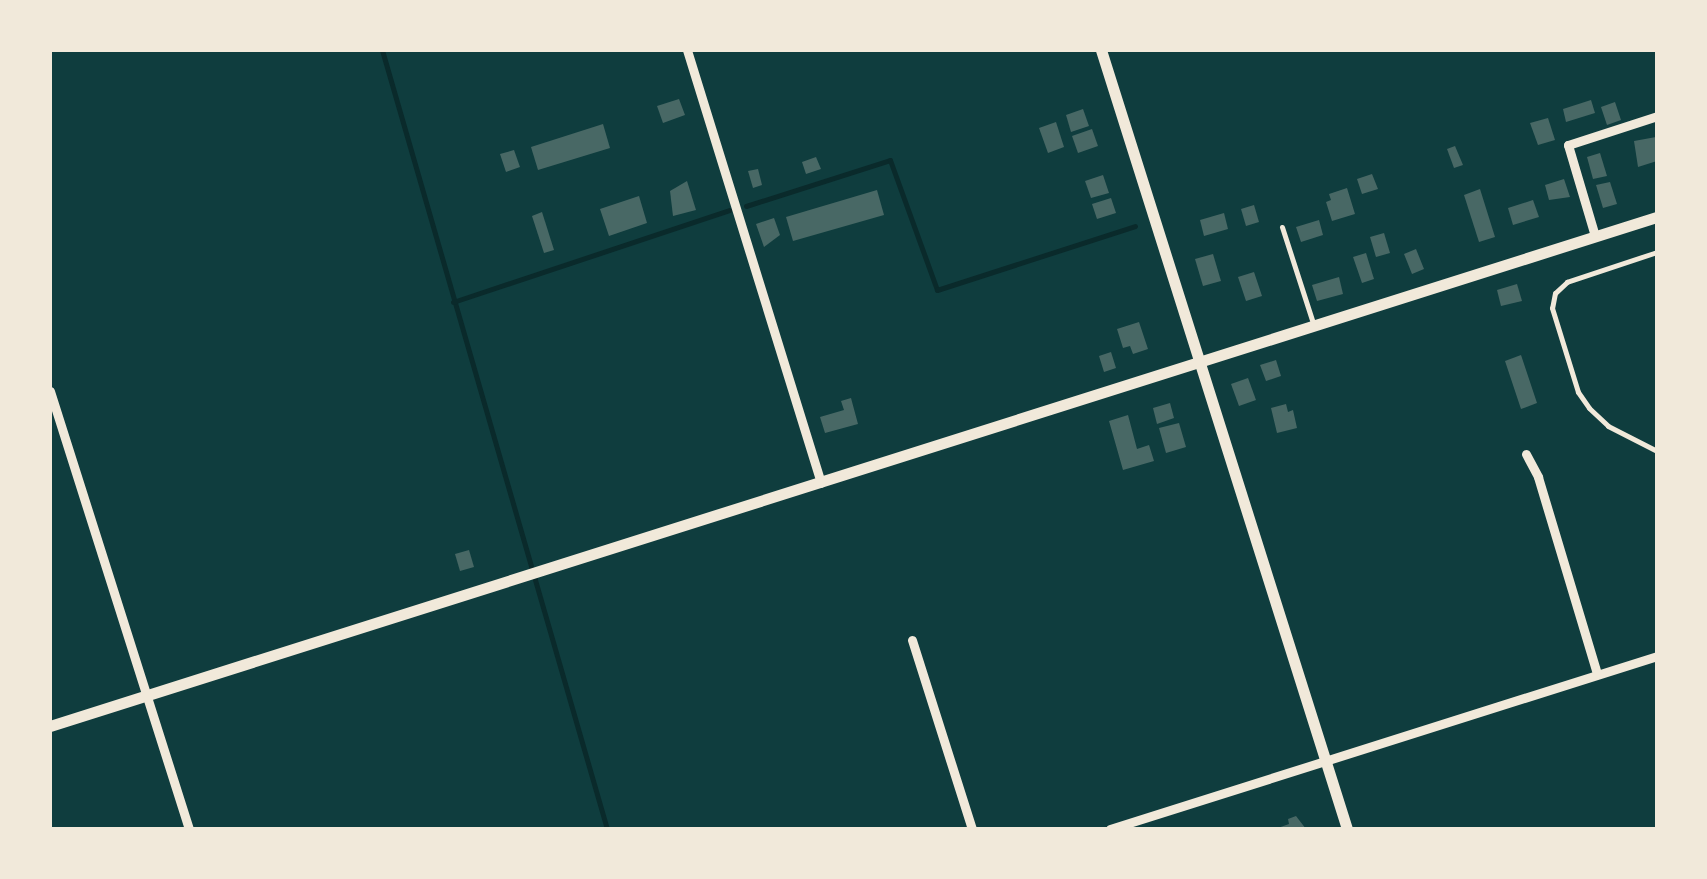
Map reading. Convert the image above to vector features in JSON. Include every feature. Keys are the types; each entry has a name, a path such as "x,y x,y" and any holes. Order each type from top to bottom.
{"street":[{"path":"686,50 822,483"},
{"path":"1101,50 1348,829"},
{"path":"1595,236 1568,145 1657,116"},
{"path":"50,726 1657,216"},
{"path":"50,392 189,829"},
{"path":"1526,454 1538,476 1597,674"},
{"path":"912,640 972,829"},
{"path":"1110,829 1657,656"}],"lane":[{"path":"1282,227 1314,326"},
{"path":"1657,252 1568,282 1555,293 1552,308 1578,392 1608,426 1657,451"}],"building":[{"path":"679,99 685,115 663,123 657,106"},
{"path":"1591,100 1595,113 1566,122 1563,109"},
{"path":"1615,102 1621,120 1607,125 1601,107"},
{"path":"1083,109 1089,126 1071,132 1066,115"},
{"path":"1548,118 1555,140 1538,145 1530,123"},
{"path":"1056,122 1064,147 1048,153 1039,128"},
{"path":"603,124 610,148 538,170 531,147"},
{"path":"1092,129 1098,146 1078,153 1072,136"},
{"path":"1656,137 1657,161 1638,167 1634,141"},
{"path":"1455,146 1463,165 1454,168 1447,149"},
{"path":"514,150 520,167 506,172 500,154"},
{"path":"1600,153 1607,176 1593,179 1587,157"},
{"path":"816,157 821,169 806,174 802,162"},
{"path":"758,169 762,185 753,188 748,171"},
{"path":"1372,174 1378,189 1362,194 1357,179"},
{"path":"1103,175 1109,193 1091,198 1085,181"},
{"path":"1564,179 1570,197 1549,200 1545,185"},
{"path":"687,181 696,210 673,216 670,191"},
{"path":"1610,182 1617,204 1603,208 1596,185"},
{"path":"1347,188 1355,214 1332,221 1326,202 1331,200 1329,194"},
{"path":"1480,189 1495,237 1479,242 1464,195"},
{"path":"877,190 884,215 793,241 786,217"},
{"path":"639,196 647,223 609,236 600,209"},
{"path":"1111,198 1116,213 1097,219 1092,204"},
{"path":"1533,200 1539,217 1513,225 1508,208"},
{"path":"1254,205 1259,222 1246,226 1241,209"},
{"path":"542,212 554,250 544,253 532,216"},
{"path":"1224,213 1228,229 1204,236 1200,220"},
{"path":"774,218 780,235 764,247 756,224"},
{"path":"1319,220 1323,235 1301,242 1296,227"},
{"path":"1384,233 1390,253 1376,257 1370,237"},
{"path":"1416,249 1424,269 1412,274 1404,254"},
{"path":"1366,253 1374,279 1362,283 1353,257"},
{"path":"1213,254 1221,281 1203,286 1195,259"},
{"path":"1254,272 1262,296 1246,301 1238,277"},
{"path":"1339,277 1343,294 1317,301 1312,285"},
{"path":"1517,284 1522,301 1501,306 1497,290"},
{"path":"1139,322 1148,349 1133,354 1130,346 1123,348 1117,329"},
{"path":"1111,352 1116,368 1104,372 1099,356"},
{"path":"1521,355 1537,403 1521,409 1505,361"},
{"path":"1276,360 1281,376 1266,381 1260,365"},
{"path":"1248,378 1256,400 1239,406 1231,384"},
{"path":"851,398 858,424 825,433 820,417 844,410 841,401"},
{"path":"1170,403 1174,418 1157,424 1153,408"},
{"path":"1286,404 1288,412 1293,410 1297,428 1277,433 1271,408"},
{"path":"1128,415 1137,449 1149,445 1154,461 1123,470 1109,421"},
{"path":"1179,423 1186,447 1166,453 1159,428"},
{"path":"469,550 474,567 460,571 455,554"},
{"path":"1296,816 1306,829 1275,829 1289,824 1288,819"}],"waterway":[{"path":"382,50 607,829"},
{"path":"746,206 890,160 937,290 1135,226"},
{"path":"453,302 729,210"}]}
